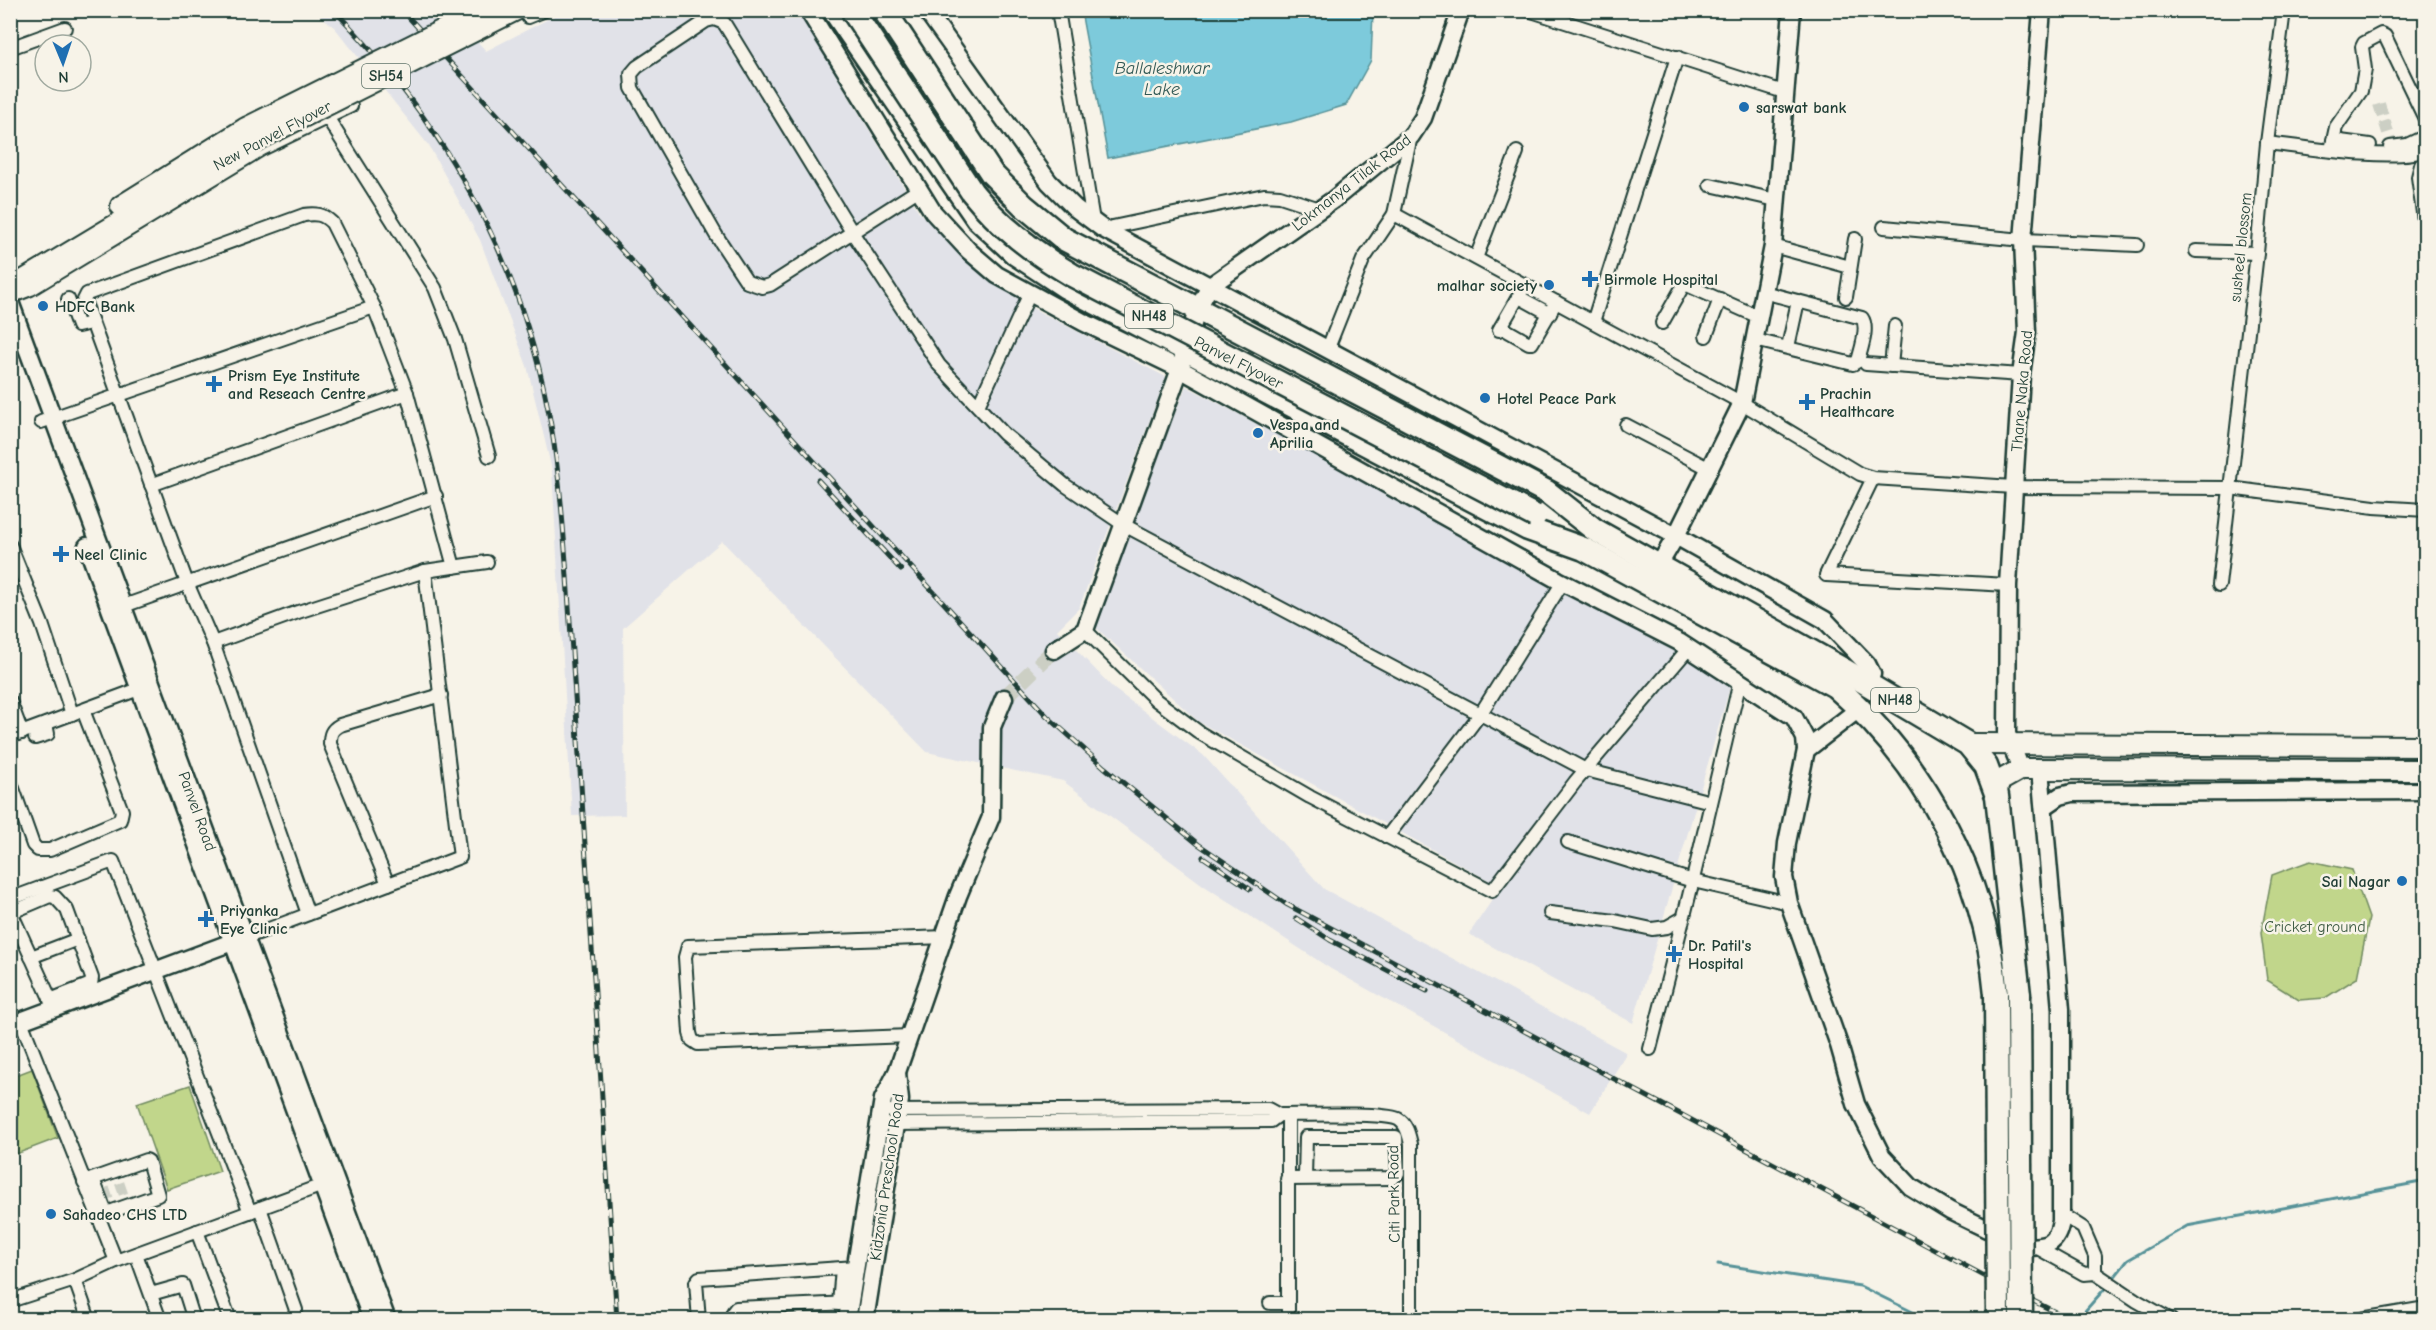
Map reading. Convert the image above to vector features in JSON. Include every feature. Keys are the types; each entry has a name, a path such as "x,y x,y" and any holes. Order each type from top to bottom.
{"highway":[{"path":"834,10 977,218 1016,254 1040,271 1183,359 1528,529 1589,539"},
{"name":"Panvel Flyover","path":"852,10 972,192 986,210 1024,245 1072,275 1538,511"},
{"name":"Panvel Flyover","path":"868,10 982,184 996,201 1032,234 1078,264 1589,539"},
{"path":"884,10 992,174 1007,191 1064,239 1547,492 1589,539"},
{"name":"NH48","path":"1589,539 1653,575 1835,686 1860,708 1896,748 1944,823 1982,913 1989,941 1996,994 1998,1320"},
{"name":"NH48","path":"1653,575 1867,683 1968,744 1986,766 1997,796 2019,994 2021,1320"}],"main road":[{"name":"New Panvel Flyover","path":"12,289 33,268 251,135 483,10"},
{"name":"New Panvel Flyover","path":"251,135 516,10"},
{"path":"1968,744 2426,746"},
{"path":"1997,796 1998,782 2030,769 2426,770"}],"street":[{"path":"524,10 528,17 545,10"},
{"path":"808,10 933,212 969,251 997,275 1030,292 1183,359 1563,582 1689,648 1794,717 1805,738 1806,750 1784,877 1790,903 1839,1045 1856,1104 1882,1156 1911,1187 1940,1205 2024,1247 2036,1247 2084,1274 2097,1275 2171,1320"},
{"path":"926,10 1049,182 1075,208 1098,225 1676,536 1826,620 1867,664 1872,674 1867,683"},
{"path":"1058,10 1098,225"},
{"name":"Lokmanya Tilak Road","path":"1210,286 1320,209 1411,136 1423,118 1461,10"},
{"path":"1528,10 1784,92"},
{"path":"1653,575 1676,536 1742,403 1773,246 1792,10"},
{"name":"Thane Naka Road","path":"2036,1247 2050,1244 2058,1236 2061,1214 2061,1009 2044,807 2030,769 2010,744 2007,734 2008,585 2021,375 2027,332 2023,240 2042,10"},
{"name":"susheel blossom","path":"2219,585 2257,253 2267,143 2284,10"},
{"path":"918,190 852,232 770,285 762,287 747,282 716,235 632,88 631,74 637,67 706,21 719,20 756,74 852,232 939,365 1004,434 1065,485 1125,525 1586,770 1711,802"},
{"path":"10,48 65,28"},
{"path":"2332,145 2336,127 2361,91 2366,69 2362,47 2364,43 2381,34 2385,36 2426,121"},
{"path":"1593,322 1677,57"},
{"path":"12,289 31,289 262,149 351,106"},
{"path":"327,117 435,288 455,339 489,456"},
{"path":"1328,348 1364,260 1394,214 1411,136"},
{"path":"2267,143 2393,146 2407,145 2426,136"},
{"path":"2332,145 2420,151 2423,165 2418,177 2426,235"},
{"path":"1476,258 1517,152"},
{"path":"1710,185 1776,200"},
{"path":"1098,225 1264,195 1280,196 1320,209"},
{"path":"308,914 213,643 187,583 119,393 91,323 84,300 87,294 304,214 316,213 325,216 332,223 374,307 407,393 454,567"},
{"path":"1394,214 1742,403 1860,474 1873,478 2013,487 2230,488 2374,507 2426,510"},
{"path":"1884,227 2023,240 2137,244"},
{"path":"1846,297 1855,238"},
{"path":"1773,246 1850,267"},
{"path":"2196,251 2257,253"},
{"path":"1526,285 1500,329 1532,343 1556,302"},
{"path":"1662,322 1683,286 1687,285 1758,317"},
{"path":"1054,650 1086,630 1183,359 1197,310 1210,286"},
{"name":"Panvel Road","path":"12,289 47,420"},
{"path":"978,406 1030,292"},
{"path":"1755,340 1853,364 1858,361 1864,321 1763,292"},
{"path":"1519,297 1550,314"},
{"path":"68,299 78,326 91,323"},
{"path":"1706,336 1720,299"},
{"path":"1788,348 1798,301"},
{"path":"47,420 119,393 374,307"},
{"path":"1891,366 1895,326"},
{"name":"Panvel Road","path":"10,336 47,420 329,1183 387,1320"},
{"path":"1866,364 2021,375"},
{"path":"151,485 407,393"},
{"path":"1626,425 1710,469"},
{"path":"1873,478 1826,575 2008,585"},
{"path":"117,609 436,496"},
{"path":"10,545 77,712 122,811 120,820 50,850 38,850 33,845 10,780"},
{"path":"213,643 289,615 425,571 487,562"},
{"path":"52,1004 156,971 460,857 425,571"},
{"path":"1387,837 1480,713 1563,582"},
{"path":"1086,630 1156,700 1200,733 1310,797 1492,891 1586,770 1689,648"},
{"path":"1650,1049 1693,881 1740,681"},
{"path":"10,701 16,735 146,687"},
{"path":"388,884 330,744 330,736 333,729 340,725 441,695"},
{"path":"948,930 688,946 685,957 692,1040 698,1044 910,1036 948,930 955,904 991,817 993,800 992,727 1004,698"},
{"path":"1806,750 1860,708"},
{"path":"35,738 48,734 46,724"},
{"path":"2044,807 2061,796 2072,793 2426,791"},
{"path":"1568,842 1693,881 1790,903"},
{"path":"11,894 113,861 296,1310 293,1320"},
{"path":"52,1004 11,912 55,897 67,910 92,978 91,984 16,1023 97,1198 116,1261"},
{"path":"1550,913 1615,921 1652,929 1667,927 1683,918"},
{"path":"31,957 78,939"},
{"name":"Kidzonia Preschool Road","path":"846,1309 849,1268 888,1118 900,1100 897,1072 910,1036"},
{"path":"888,1118 1110,1116 1268,1109 1283,1115 1287,1179 1288,1320"},
{"name":"Citi Park Road","path":"1283,1115 1377,1116 1399,1120 1407,1128 1411,1144 1411,1320"},
{"name":"Kidzonia Preschool Road","path":"865,1320 886,1198 888,1118"},
{"path":"1305,1178 1306,1137 1396,1137 1396,1176"},
{"path":"89,1180 148,1161 159,1191 158,1195 102,1215"},
{"path":"1287,1179 1411,1177"},
{"path":"10,1300 75,1280 116,1261 329,1183"},
{"name":"Panvel Road","path":"329,1183 372,1320"},
{"path":"2061,1214 2084,1228 2095,1256 2097,1275"},
{"path":"197,1231 230,1320"},
{"path":"136,1254 168,1320"},
{"path":"699,1320 696,1282 699,1278 849,1268"},
{"path":"75,1280 89,1320"},
{"path":"154,1293 183,1285 194,1320"},
{"path":"154,1293 160,1320"},
{"path":"1270,1303 1287,1303"},
{"path":"733,1320 733,1312 736,1308 846,1309"},
{"path":"2355,1320 2426,1308"}],"shaded area":[{"path":"315,11 450,11 486,51 564,11 797,11 919,212 966,260 1030,307 1166,377 1079,608 1057,630 1114,689 1203,755 1324,889 1627,1053 1590,1113 1331,969 1203,885 1063,781 927,752 722,541 623,628 625,815 572,816 552,470 527,366 480,240 429,146 335,28"},
{"path":"1186,386 1675,646 1730,687 1633,1023 1469,934 1501,887 1199,722 1091,623"}],"green space":[{"name":"Cricket ground","path":"2310,861 2352,870 2369,918 2357,978 2325,998 2299,1000 2267,980 2261,933 2272,875"},
{"path":"32,1069 58,1138 11,1156 11,1077"},
{"path":"190,1085 220,1171 167,1189 137,1103"}],"water":[{"name":"Ballaleshwar Lake","path":"1081,11 1373,11 1371,60 1346,105 1291,122 1108,158"}],"waterway":[{"path":"2112,1280 2128,1260 2187,1226 2426,1181"},
{"path":"1718,1264 1860,1286 1929,1320"},
{"path":"2077,1320 2108,1285"}],"tunnel":[{"path":"2379,104 2392,145"},
{"path":"1004,698 1054,650"},
{"path":"100,1196 126,1187"}],"railway":[{"path":"334,10 374,53 410,98 471,193 496,244 517,297 535,352 548,409 557,466 566,562 617,1320"},
{"path":"402,10 1047,716 1104,767 1198,844 1286,904 2071,1320"},
{"path":"818,480 901,570"},
{"path":"1203,857 1250,889"},
{"path":"1296,918 1330,940 1427,991"}],"place":[{"name":"sarswat bank","path":"1744,107"},
{"name":"Birmole Hospital","path":"1590,279"},
{"name":"malhar society","path":"1549,285"},
{"name":"HDFC Bank","path":"43,306"},
{"name":"Prism Eye Institute and Reseach Centre","path":"214,384"},
{"name":"Hotel Peace Park","path":"1485,398"},
{"name":"Prachin Healthcare","path":"1807,402"},
{"name":"Vespa and Aprilia","path":"1258,433"},
{"name":"Neel Clinic","path":"61,554"},
{"name":"Sai Nagar","path":"2402,881"},
{"name":"Priyanka Eye Clinic","path":"206,919"},
{"name":"Dr. Patil's Hospital","path":"1674,954"},
{"name":"Sahadeo CHS LTD","path":"51,1214"}]}
